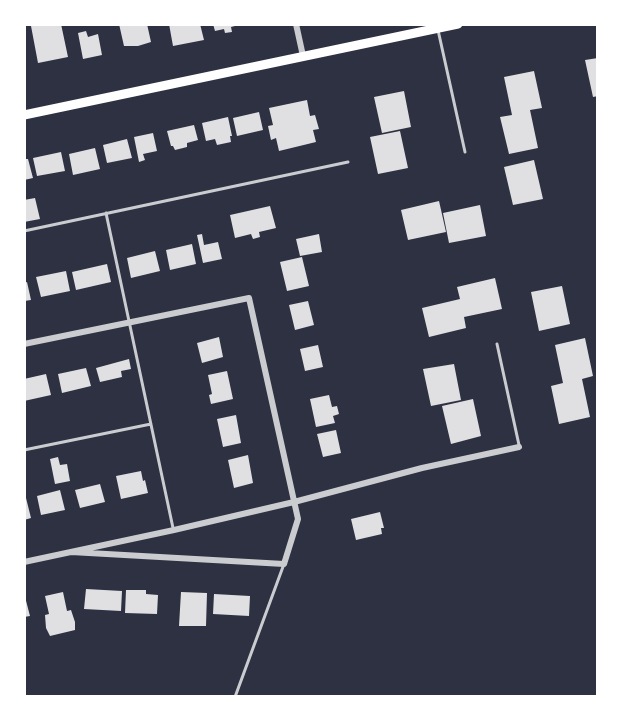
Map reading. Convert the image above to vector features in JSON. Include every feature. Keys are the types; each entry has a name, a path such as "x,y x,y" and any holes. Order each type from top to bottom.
{"main road":[{"path":"24,114 458,24"}],"street":[{"path":"296,24 303,56"},
{"path":"24,344 249,298 297,519 284,564 71,552"},
{"path":"24,562 174,530 294,502 422,468 519,447"}],"lane":[{"path":"437,28 465,152"},
{"path":"24,231 348,162"},
{"path":"106,213 174,530"},
{"path":"497,344 519,447"},
{"path":"24,450 151,424"},
{"path":"235,697 284,564"}],"building":[{"path":"61,24 68,57 38,63 31,26"},
{"path":"119,24 147,24 151,42 138,46 124,46"},
{"path":"169,24 200,24 204,40 173,46"},
{"path":"213,24 239,25 231,27 232,32 225,33 224,29 215,31"},
{"path":"86,31 88,37 98,34 102,55 83,59 78,33"},
{"path":"598,58 598,96 593,97 585,60"},
{"path":"534,71 542,108 530,110 538,148 509,154 500,117 512,115 504,77"},
{"path":"404,91 411,127 382,133 374,97"},
{"path":"307,100 310,116 315,115 319,129 313,130 316,142 279,151 276,138 271,140 268,126 273,125 269,108"},
{"path":"259,112 263,130 237,136 233,118"},
{"path":"228,117 231,142 217,145 215,139 206,141 202,123"},
{"path":"194,125 198,140 187,143 187,147 175,150 171,146 167,131"},
{"path":"400,131 408,168 378,174 370,137"},
{"path":"153,133 157,151 143,154 145,160 139,162 134,137"},
{"path":"127,139 132,158 107,163 103,145"},
{"path":"95,148 100,169 73,175 69,154"},
{"path":"61,152 65,171 37,176 33,158"},
{"path":"24,159 28,159 33,178 24,180"},
{"path":"534,160 543,199 513,205 504,167"},
{"path":"35,198 40,219 24,222 24,200"},
{"path":"439,201 446,232 408,240 401,210"},
{"path":"480,205 486,236 449,243 443,213"},
{"path":"270,206 276,228 259,232 260,237 253,239 251,234 235,238 230,215"},
{"path":"202,234 204,245 218,242 222,259 203,263 197,235"},
{"path":"319,234 322,252 300,256 296,239"},
{"path":"192,244 196,264 170,270 166,250"},
{"path":"155,251 160,271 131,278 127,258"},
{"path":"302,257 309,286 287,291 280,262"},
{"path":"107,264 111,282 76,290 72,272"},
{"path":"66,271 70,291 41,297 36,277"},
{"path":"495,278 502,309 464,317 466,328 429,337 422,308 460,299 457,287"},
{"path":"27,282 31,300 24,301 24,283"},
{"path":"562,286 570,324 539,331 531,292"},
{"path":"308,301 314,325 295,330 289,305"},
{"path":"219,337 223,357 202,363 197,343"},
{"path":"585,338 593,376 582,379 590,417 559,424 551,386 563,383 555,345"},
{"path":"318,345 323,367 305,371 300,349"},
{"path":"129,359 131,369 121,371 122,377 100,382 96,368"},
{"path":"454,364 461,400 431,406 423,369"},
{"path":"86,368 91,386 62,393 58,374"},
{"path":"227,371 233,399 211,404 209,395 212,394 208,375"},
{"path":"46,374 51,395 24,401 24,379"},
{"path":"329,395 332,407 337,406 339,414 333,416 335,423 316,427 310,399"},
{"path":"473,399 481,436 451,444 442,406"},
{"path":"236,415 241,443 223,447 217,419"},
{"path":"336,430 341,453 323,457 317,434"},
{"path":"248,455 253,483 234,488 228,460"},
{"path":"58,457 60,465 67,464 70,481 55,484 50,459"},
{"path":"141,471 148,493 121,499 116,476"},
{"path":"100,484 105,502 80,508 75,490"},
{"path":"60,490 65,510 41,515 37,496"},
{"path":"26,498 31,518 24,520 24,499"},
{"path":"380,512 384,528 381,528 382,534 356,540 351,519"},
{"path":"86,589 122,591 121,611 84,609"},
{"path":"126,590 146,590 146,594 158,595 157,614 125,613"},
{"path":"63,592 67,611 71,610 75,622 75,630 50,636 46,628 45,615 49,614 45,596"},
{"path":"181,592 207,593 206,626 179,626"},
{"path":"24,593 30,616 24,617"},
{"path":"214,594 250,596 249,616 213,614"}]}
